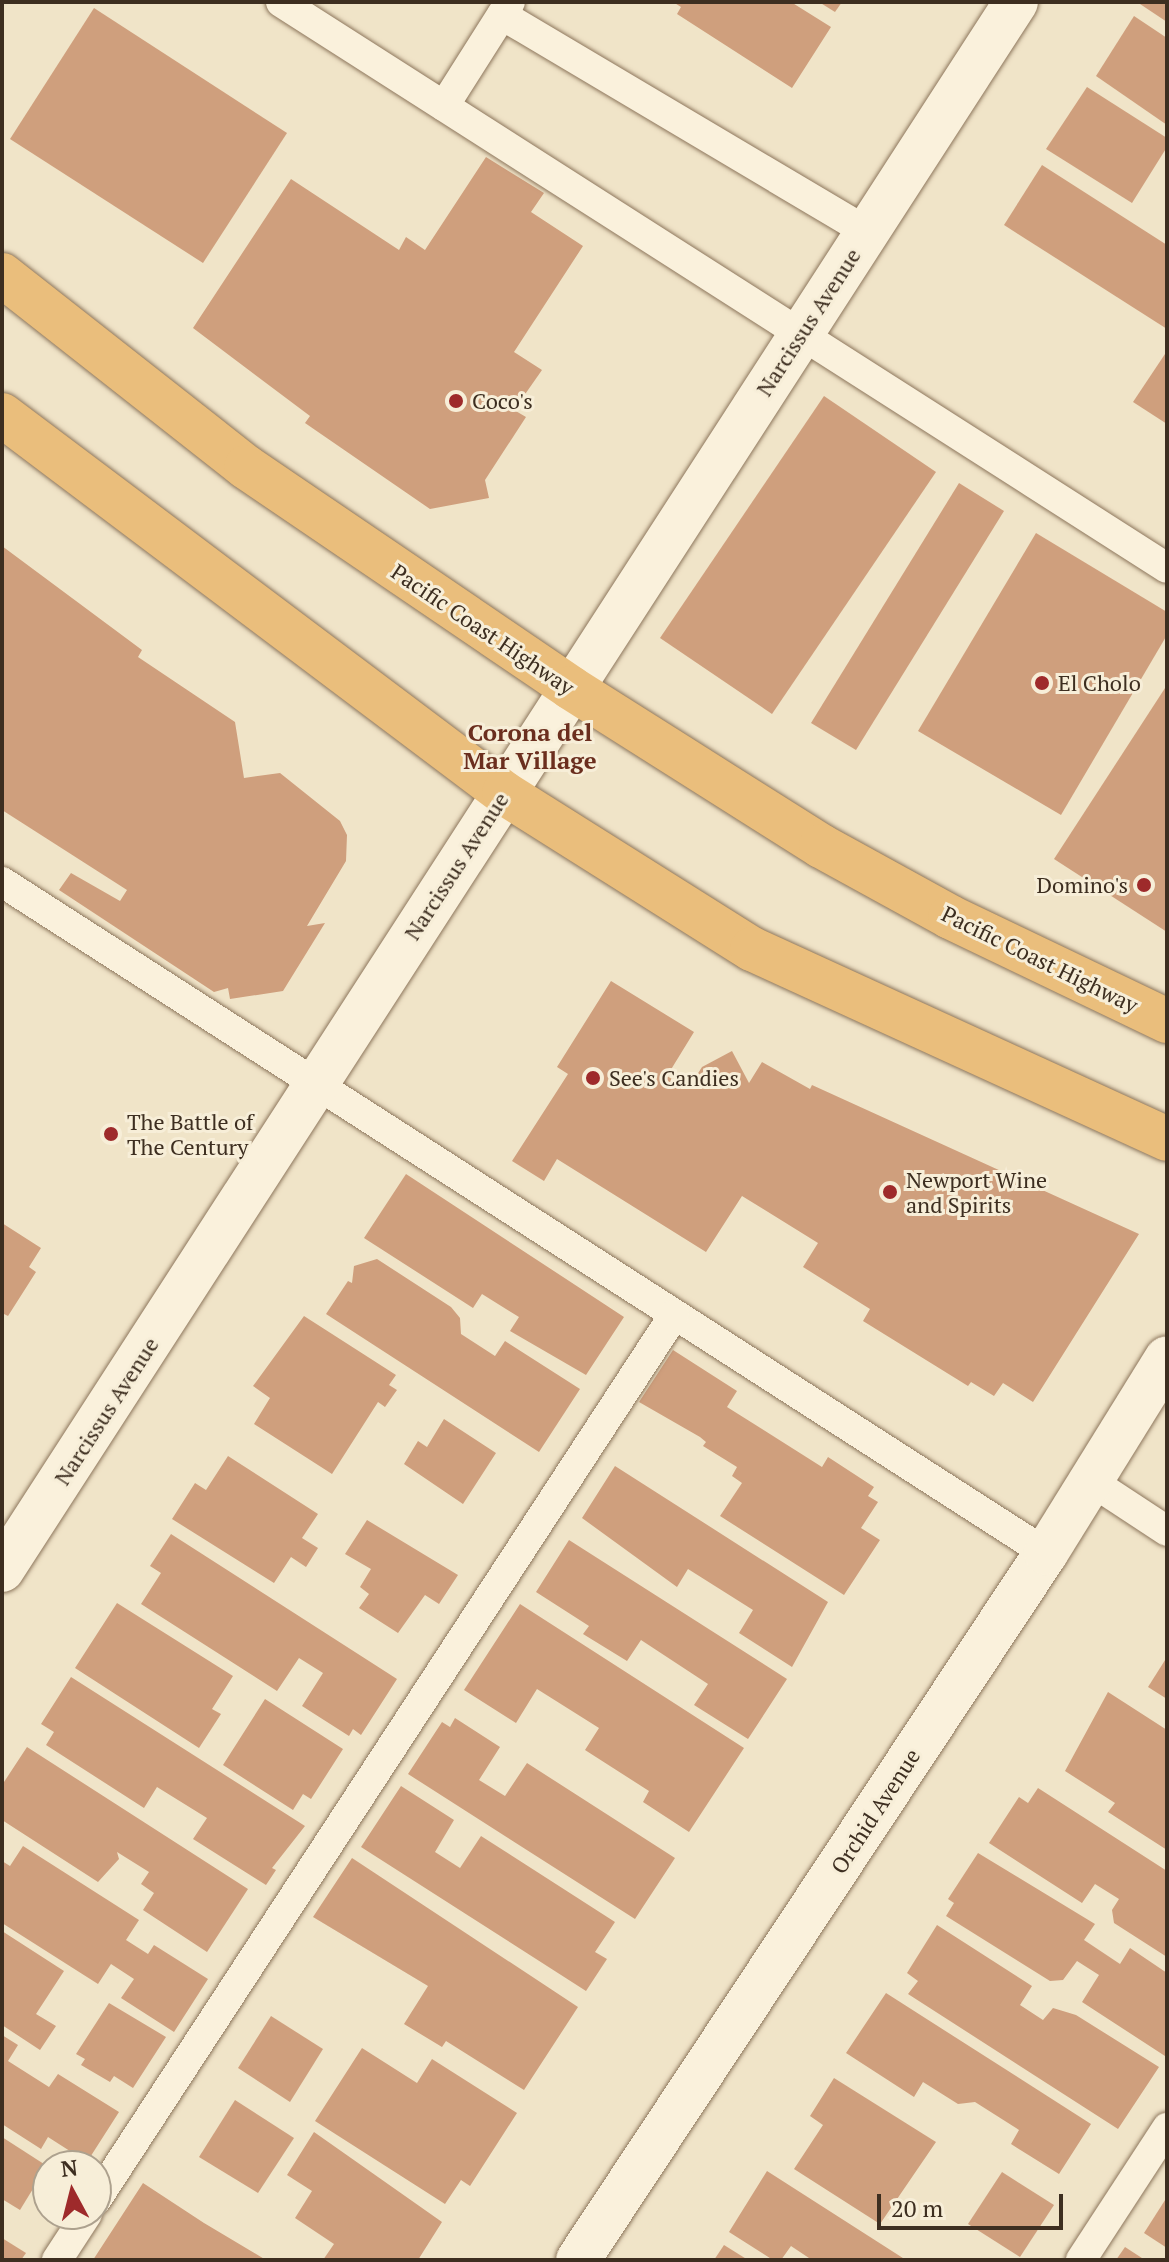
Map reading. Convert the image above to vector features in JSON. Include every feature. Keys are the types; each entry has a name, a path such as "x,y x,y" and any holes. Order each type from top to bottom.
{"highway":[{"name":"Pacific Coast Highway","path":"2,275 246,467 571,688 911,896 1167,1021"},
{"path":"2,415 504,793 752,949 1167,1139"}],"street":[{"name":"Narcissus Avenue","path":"2,1570 1016,2"},
{"name":"Orchid Avenue","path":"578,2260 1046,1553 1167,1358"}],"lane":[{"path":"281,2 801,333 1163,557"},
{"path":"444,106 506,8 867,232"},
{"path":"2,882 1046,1553"},
{"path":"112,2176 674,1315"},
{"path":"1091,1481 1167,1531"},
{"path":"1081,2260 1167,2128"},
{"path":"57,2260 77,2230"}],"building":[{"path":"673,2 791,2 831,27 792,88 677,14 681,7"},
{"path":"819,2 842,2 835,12"},
{"path":"1167,2 1167,22 1140,4"},
{"path":"94,8 287,133 203,263 10,139"},
{"path":"1134,16 1167,38 1167,125 1096,76"},
{"path":"1087,87 1167,138 1167,147 1132,203 1046,149"},
{"path":"486,157 544,193 531,212 583,246 514,352 542,370 514,410 526,417 485,480 489,498 430,509 305,423 310,416 193,328 291,179 399,250 406,237 425,250"},
{"path":"1042,165 1167,245 1167,329 1004,225"},
{"path":"1167,351 1167,424 1133,402"},
{"path":"824,396 936,472 772,714 660,638"},
{"path":"959,483 1004,511 856,750 811,723"},
{"name":"El Cholo","path":"1036,533 1167,612 1167,635 1061,815 918,731"},
{"path":"2,546 142,650 138,657 235,722 244,778 280,773 340,821 347,835 346,861 307,926 325,923 283,991 230,999 228,988 214,992 59,890 71,873 120,901 127,890 2,810"},
{"path":"1167,685 1167,932 1054,859"},
{"path":"611,981 694,1032 667,1076 688,1089 702,1067 732,1051 749,1083 762,1062 810,1089 812,1085 1139,1234 1033,1402 1003,1383 994,1396 971,1382 968,1386 863,1321 870,1309 803,1267 818,1243 742,1196 706,1252 557,1159 544,1181 512,1161 568,1074 557,1067"},
{"path":"406,1174 624,1317 586,1375 510,1331 519,1317 482,1294 473,1308 364,1238"},
{"path":"2,1223 41,1248 29,1267 36,1272 8,1316 2,1313"},
{"path":"377,1259 451,1307 460,1318 461,1334 495,1356 505,1341 580,1389 539,1452 326,1314 348,1281 352,1283 354,1266"},
{"path":"304,1316 396,1375 389,1385 397,1390 385,1407 378,1402 332,1474 254,1424 270,1398 253,1386"},
{"path":"673,1350 737,1391 727,1407 822,1467 828,1457 874,1487 868,1496 878,1502 861,1528 880,1540 844,1595 720,1516 742,1483 732,1476 737,1467 703,1446 706,1442 700,1437 639,1402"},
{"path":"444,1419 496,1453 463,1504 404,1464 418,1441 427,1447"},
{"path":"228,1456 318,1514 302,1538 318,1548 306,1567 291,1557 274,1583 172,1519 195,1483 206,1490"},
{"path":"615,1466 828,1602 792,1667 739,1633 753,1610 688,1569 677,1587 582,1518"},
{"path":"367,1520 458,1575 439,1604 425,1595 398,1633 359,1608 369,1594 360,1587 371,1569 345,1554"},
{"path":"171,1534 397,1679 361,1735 353,1729 349,1736 302,1706 323,1673 299,1658 277,1691 141,1604 161,1573 150,1566"},
{"path":"569,1540 787,1679 748,1739 694,1705 708,1684 641,1640 627,1661 583,1634 589,1626 536,1592"},
{"path":"117,1603 233,1676 212,1709 221,1714 199,1748 75,1668"},
{"path":"520,1604 744,1748 689,1832 643,1802 649,1791 585,1750 599,1728 537,1689 516,1723 464,1690"},
{"path":"1167,1657 1167,1699 1148,1687"},
{"path":"71,1677 305,1826 272,1868 276,1870 266,1885 193,1839 207,1818 157,1787 144,1808 46,1745 54,1732 41,1724"},
{"path":"1108,1692 1167,1730 1167,1850 1108,1812 1115,1803 1065,1771"},
{"path":"265,1699 343,1749 311,1799 303,1794 293,1810 223,1765"},
{"path":"455,1718 500,1747 479,1780 505,1796 527,1763 675,1858 635,1919 408,1774 442,1722 450,1727"},
{"path":"27,1747 248,1889 207,1952 143,1910 154,1893 141,1884 149,1872 117,1852 119,1859 98,1882 2,1820 4,1782"},
{"path":"401,1786 454,1820 435,1852 460,1868 481,1836 615,1922 595,1952 607,1959 586,1991 361,1847"},
{"path":"1038,1788 1167,1871 1167,1957 1114,1923 1112,1910 1119,1899 1095,1884 1082,1903 989,1843 1019,1797 1028,1803"},
{"path":"23,1846 139,1920 126,1940 148,1954 154,1945 208,1979 174,2032 121,1998 134,1979 111,1964 98,1984 2,1923 2,1861 10,1866"},
{"path":"978,1853 1095,1924 1084,1940 1120,1964 1130,1948 1167,1973 1165,2056 1082,2002 1099,1975 1077,1961 1063,1980 1050,1981 946,1916 954,1903 948,1899"},
{"path":"352,1858 578,2007 524,2090 446,2041 442,2047 404,2024 428,1986 313,1917"},
{"path":"937,1925 1032,1986 1020,2005 1043,2020 1053,2008 1076,2015 1159,2067 1118,2129 908,1994 918,1981 907,1973"},
{"path":"2,1931 64,1971 36,2014 56,2026 40,2050 2,2025"},
{"path":"886,1993 1091,2124 1059,2174 1011,2144 1019,2130 975,2102 958,2104 923,2082 914,2097 846,2053"},
{"path":"109,2003 166,2037 133,2088 114,2076 110,2082 81,2065 85,2059 76,2054"},
{"path":"271,2016 323,2049 290,2102 238,2068"},
{"path":"2,2035 18,2045 8,2061 49,2087 58,2074 119,2112 95,2150 68,2150 48,2137 41,2149 2,2124"},
{"path":"362,2048 417,2083 432,2059 517,2113 470,2186 461,2180 445,2204 315,2121"},
{"path":"834,2078 936,2142 880,2224 794,2169 823,2125 810,2116"},
{"path":"235,2100 294,2138 258,2193 199,2157"},
{"path":"314,2132 442,2222 418,2260 323,2260 334,2244 295,2218 312,2191 287,2175"},
{"path":"2,2137 32,2156 32,2190 20,2210 2,2199"},
{"path":"767,2171 906,2260 812,2260 791,2246 781,2260 773,2260 729,2232"},
{"path":"1002,2172 1054,2205 1020,2257 968,2224"},
{"path":"143,2183 204,2223 266,2260 93,2260"},
{"path":"1167,2197 1167,2248 1144,2233"},
{"path":"2,2238 26,2253 21,2260 2,2260"},
{"path":"724,2245 748,2260 714,2260"},
{"path":"1125,2247 1145,2260 1116,2260"}],"place":[{"name":"Coco's","path":"456,401"},
{"name":"El Cholo","path":"1042,683"},
{"name":"Domino's","path":"1144,885"},
{"name":"See's Candies","path":"593,1078"},
{"name":"The Battle of The Century","path":"111,1134"},
{"name":"Newport Wine and Spirits","path":"890,1192"}],"district":[{"name":"Corona del Mar Village","path":"530,747"}]}
